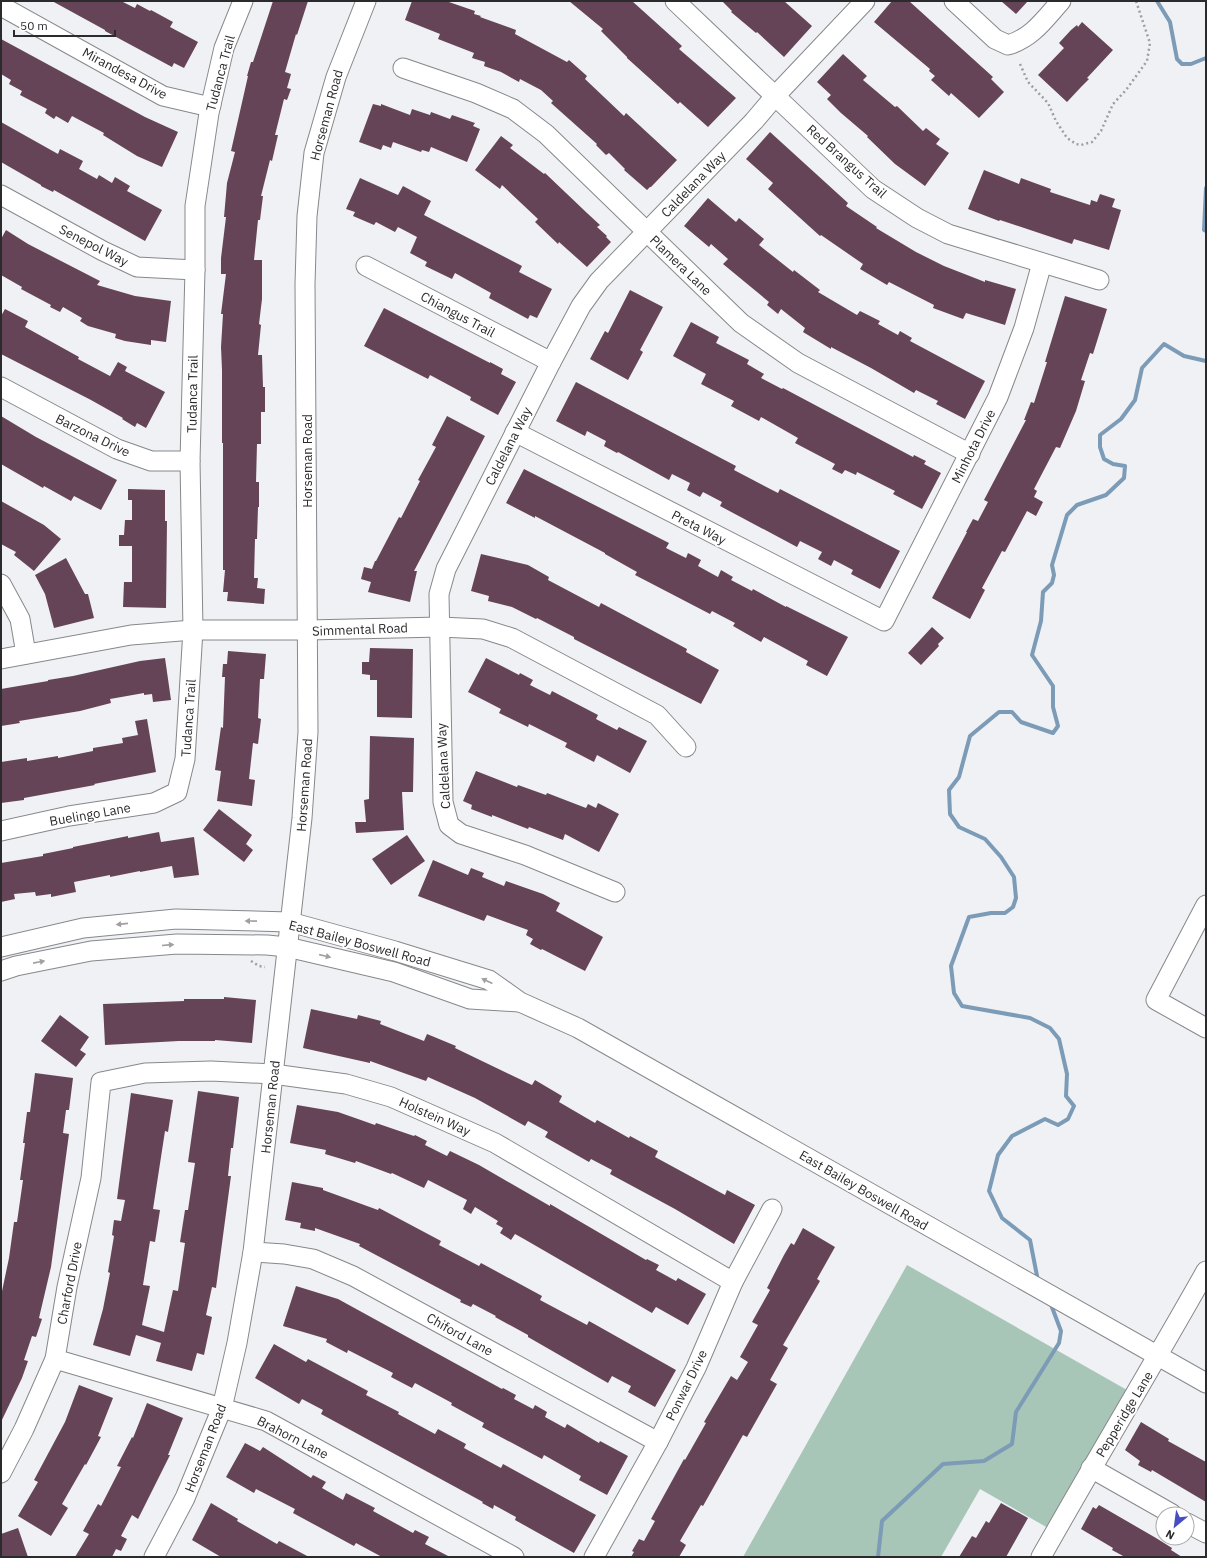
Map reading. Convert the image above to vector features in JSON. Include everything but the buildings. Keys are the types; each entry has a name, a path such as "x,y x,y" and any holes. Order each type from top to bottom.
{"street":[{"name":"Tudanca Trail","path":"177,792 185,759 194,630 190,462 195,270 195,206 211,105 224,48 243,1"},
{"name":"Horseman Road","path":"156,1556 185,1498 222,1408 237,1343 253,1252 302,818 308,732 307,216 314,153 336,77 366,1"},
{"name":"Red Brangus Trail","path":"675,1 873,188 916,218 948,234 1099,280"},
{"name":"Caldelana Way","path":"615,892 525,854 461,834 449,825 442,802 439,594 446,569 551,362 581,306 599,281 754,120 865,1"},
{"path":"954,1 995,39 1008,45 1018,42 1034,32 1061,1"},
{"name":"Mirandesa Drive","path":"1,6 163,96 206,106 211,105"},
{"name":"Plamera Lane","path":"402,68 476,93 513,109 546,134 742,323 798,363 970,454"},
{"name":"Senepol Way","path":"1,195 103,251 137,267 195,270"},
{"name":"Minhota Drive","path":"884,621 998,397 1024,328 1042,263"},
{"name":"Chiangus Trail","path":"366,266 551,362"},
{"name":"Barzona Drive","path":"1,387 117,449 150,461 190,462"},
{"name":"Preta Way","path":"515,432 884,621"},
{"path":"1,584 20,620 26,654"},
{"name":"Simmental Road","path":"1,659 131,635 194,630 308,630 440,627 483,629 512,638 657,715 686,747"},
{"name":"Buelingo Lane","path":"1,831 69,816 154,804 177,792"},
{"path":"1206,905 1156,1000 1206,1028"},
{"name":"East Bailey Boswell Road","path":"1,947 83,928 176,919 290,922 395,951 488,980 520,1002 578,1028 1206,1383"},
{"name":"East Bailey Boswell Road","path":"1,971 16,966 91,951 177,944 267,945 287,947 394,972 470,999 520,1002"},
{"name":"Holstein Way","path":"101,1082 145,1072 210,1071 273,1074 346,1084 391,1097 495,1142 733,1282"},
{"name":"Charford Drive","path":"1,1473 24,1429 55,1359 67,1287 91,1178 101,1082"},
{"name":"Ponwar Drive","path":"594,1557 658,1442 696,1368 733,1282 772,1209"},
{"name":"Chiford Lane","path":"253,1252 284,1254 313,1259 353,1276 658,1442"},
{"name":"Pepperidge Lane","path":"1041,1557 1206,1271"},
{"name":"Brahorn Lane","path":"55,1359 266,1421 514,1557"},
{"path":"1091,1468 1158,1506"},
{"path":"1195,1527 1206,1533"}],"path":[{"path":"1020,64 1028,82 1048,103 1056,121 1067,138 1071,142 1080,145 1092,142 1102,131 1113,104 1130,85 1147,61 1150,43 1136,1"},
{"path":"248,960 259,966 265,967"}],"green space":[{"path":"907,1265 1127,1390 1048,1528 980,1489 941,1557 743,1557"}],"waterway":[{"path":"1157,1 1170,22 1177,59 1182,64 1191,64 1206,58"},
{"path":"1206,188 1204,230 1206,231"},
{"path":"1038,1281 1030,1240 1002,1218 989,1191 998,1155 1012,1136 1045,1119 1058,1125 1068,1119 1074,1106 1066,1096 1067,1074 1059,1039 1050,1028 1030,1018 962,1006 954,993 951,966 969,917 991,913 1005,913 1013,907 1016,898 1014,877 1001,857 985,839 959,827 950,814 949,790 959,777 970,736 999,712 1012,712 1021,722 1053,733 1058,726 1053,707 1053,686 1032,655 1041,621 1043,592 1052,583 1054,575 1052,565 1067,515 1077,505 1106,495 1124,478 1125,466 1113,464 1104,459 1100,447 1100,435 1121,419 1135,400 1142,368 1164,344 1184,356 1206,361"},
{"path":"878,1557 882,1521 943,1464 984,1461 1012,1444 1016,1412 1059,1343 1061,1331 1050,1302"}]}
